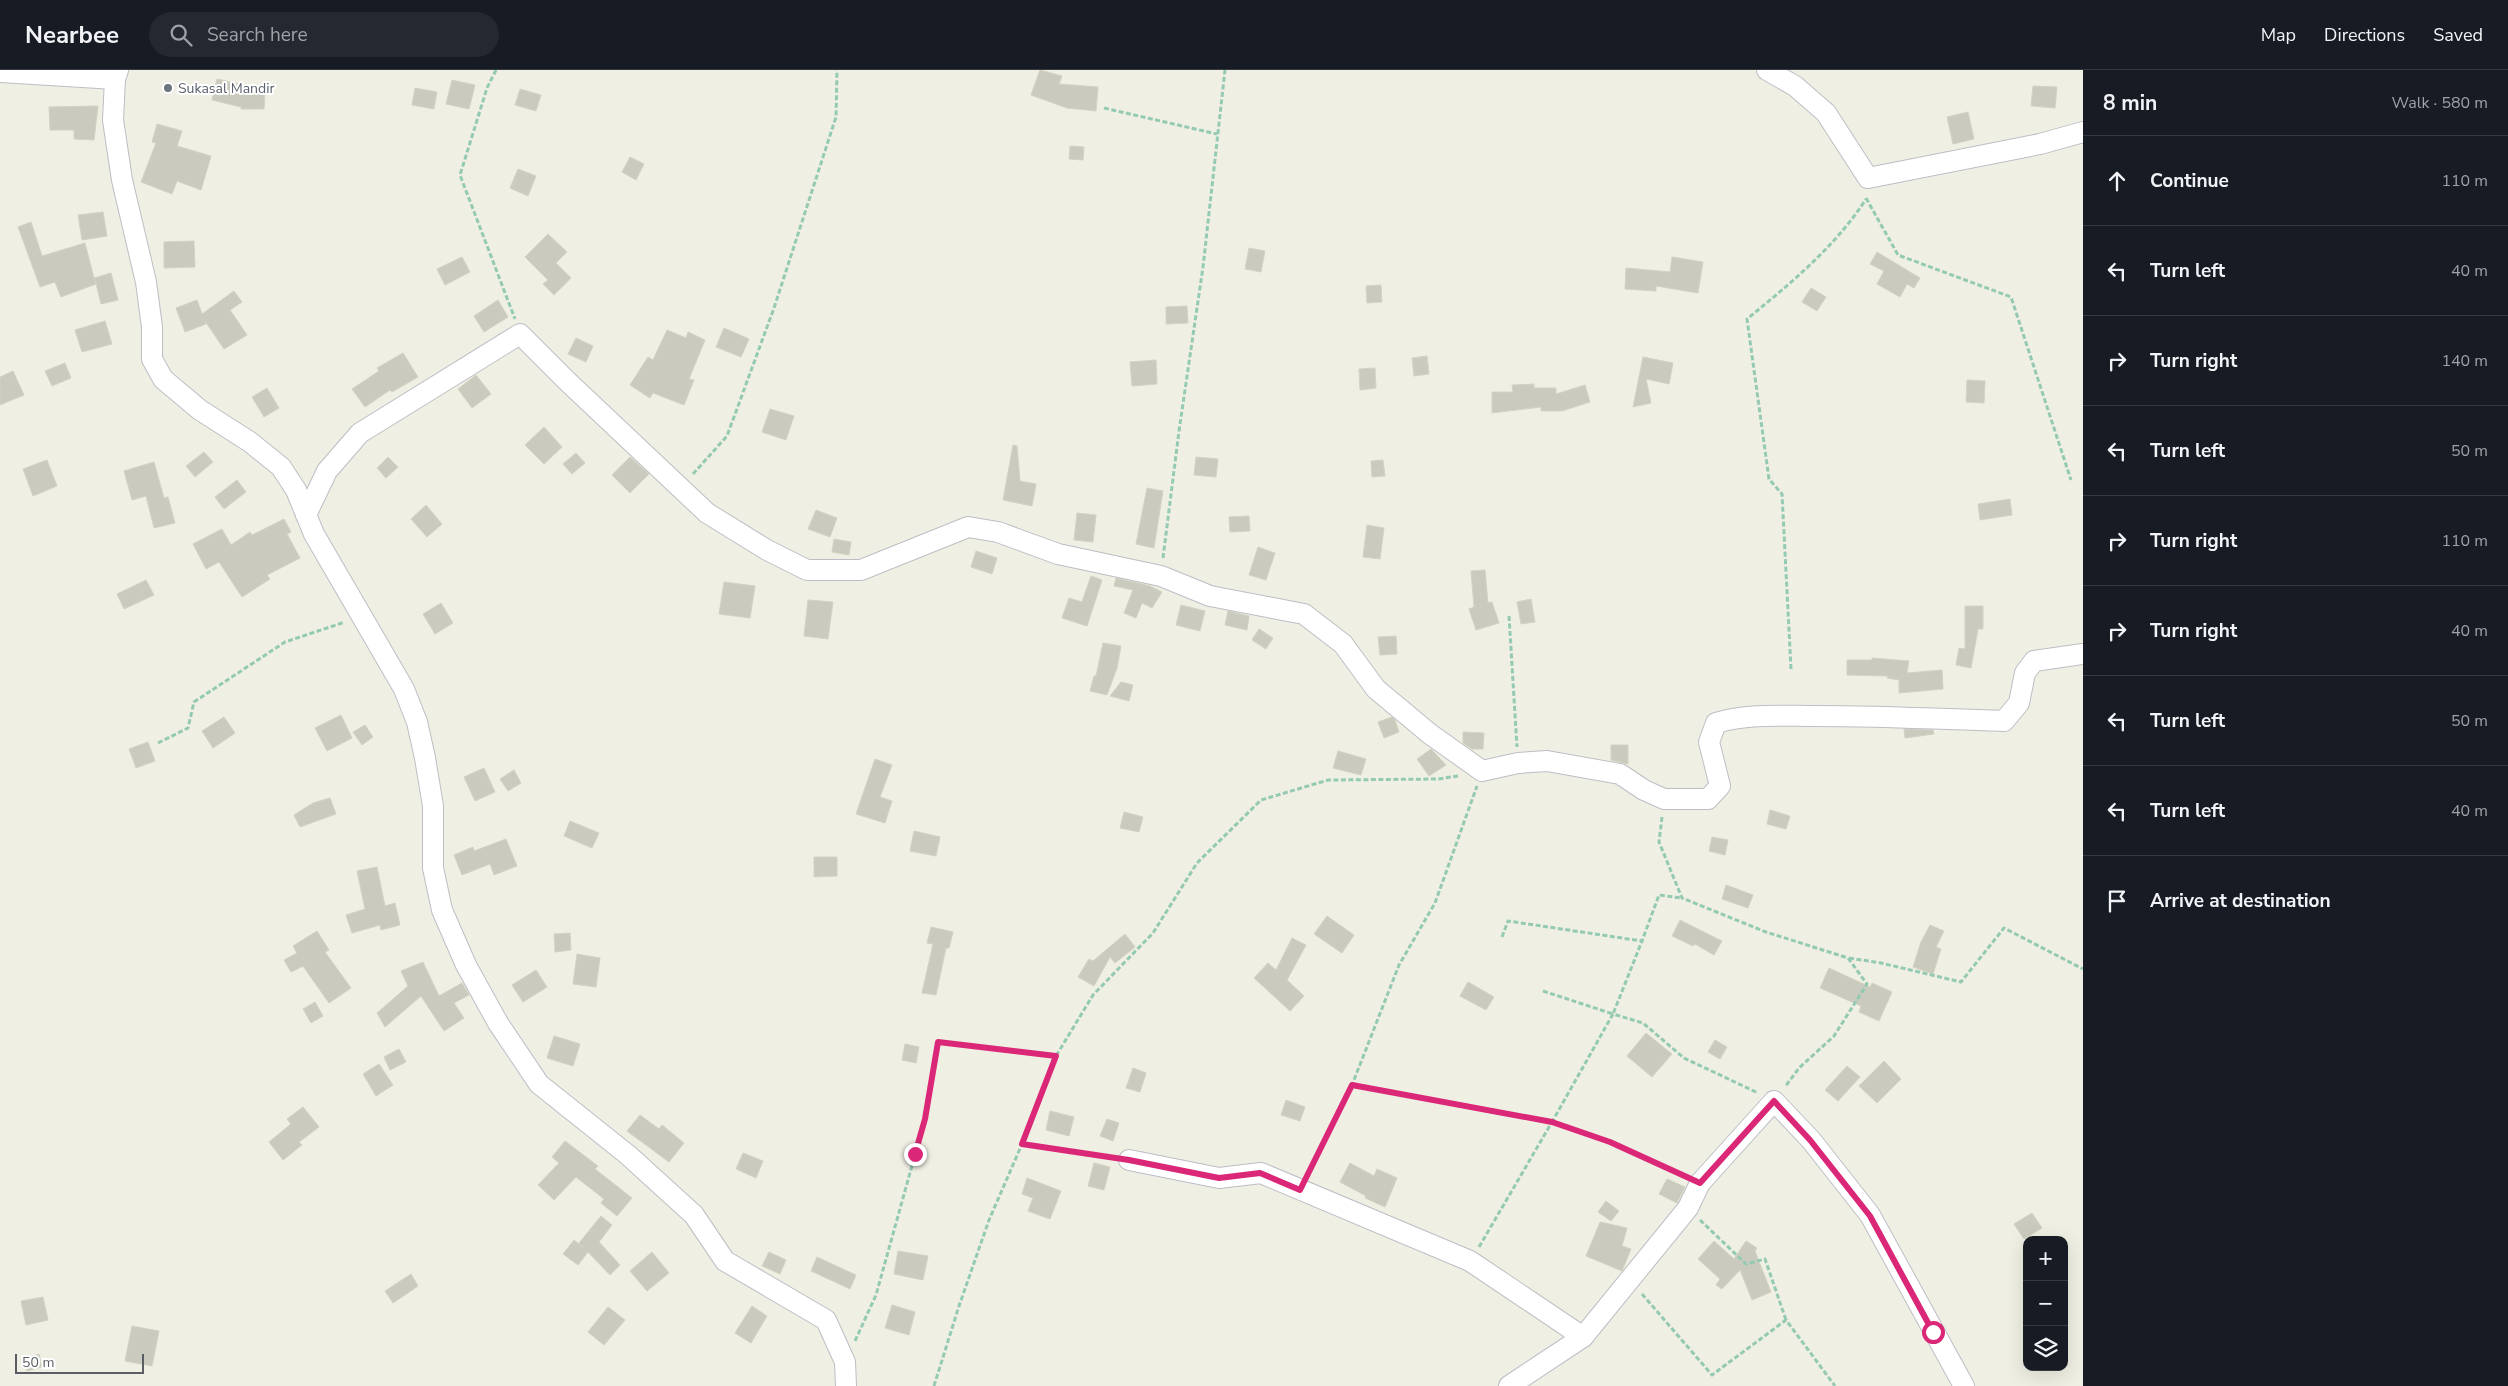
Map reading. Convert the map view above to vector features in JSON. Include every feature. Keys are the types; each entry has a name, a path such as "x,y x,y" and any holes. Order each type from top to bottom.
{"street":[{"path":"1767,70 1795,86 1826,113 1868,178 2040,144 2083,132"},
{"path":"0,72 117,74 113,120 122,180 146,282 152,327 152,359 163,379 200,410 250,442 281,467 296,490 314,534 404,689 417,722 433,806 433,868 442,910 466,965 498,1023 539,1084 628,1155 694,1215 725,1261 826,1320 845,1362 846,1386"},
{"path":"306,515 327,471 360,432 520,334 566,381 707,513 767,550 806,570 861,570 968,527 998,532 1058,554 1161,576 1210,596 1304,614 1343,644 1376,690 1430,734 1482,771 1518,763 1547,761 1620,774 1644,790 1664,799 1708,799 1720,786 1709,742 1716,723 1736,717 1789,716 2004,721 2019,703 2025,673 2034,661 2083,654"},
{"path":"1509,1386 1583,1337 1631,1281 1688,1208 1700,1183 1774,1101 1810,1140 1870,1216 1964,1386"},
{"path":"1129,1160 1219,1178 1260,1173 1470,1261 1583,1337"}],"path":[{"path":"496,70 487,88 460,174 520,334"},
{"path":"681,488 727,436 734,418 774,308 836,117 837,70"},
{"path":"1161,576 1179,431 1203,267 1225,70"},
{"path":"1104,108 1217,134"},
{"path":"1790,669 1782,494 1769,479 1747,319 1784,288 1851,223 1866,200 1868,178"},
{"path":"1866,200 1898,255 2010,297 2071,480"},
{"path":"158,743 188,728 194,702 285,642 362,616"},
{"path":"1509,616 1518,763"},
{"path":"934,1386 989,1220 1022,1144 1056,1056 1093,995 1153,933 1197,863 1262,800 1328,780 1438,779 1482,771 1435,903 1399,966 1352,1085 1300,1190"},
{"path":"1664,799 1659,842 1682,898"},
{"path":"1470,1261 1613,1014 1659,895 1682,898 1766,932 1848,958 1881,963 1961,982 2004,928 2083,969"},
{"path":"1502,937 1508,921 1642,941"},
{"path":"1543,991 1643,1023 1684,1058 1774,1101 1799,1068 1834,1036 1867,984 1848,958"},
{"path":"845,1362 876,1295 925,1119 938,1042 1056,1056"},
{"path":"1352,1085 1552,1122 1610,1142 1700,1183"},
{"path":"1022,1144 1129,1160"},
{"path":"1688,1208 1746,1264 1765,1259 1786,1320 1835,1386"},
{"path":"1631,1281 1712,1375 1786,1320"}],"building":[{"path":"1040,70 1062,76 1059,84 1098,87 1096,111 1067,108 1031,95"},
{"path":"217,79 240,84 239,88 265,90 264,109 241,109 241,107 212,100"},
{"path":"452,80 475,85 469,109 446,104"},
{"path":"2033,86 2057,87 2055,108 2031,106"},
{"path":"415,88 437,92 434,109 412,105"},
{"path":"520,89 541,95 536,111 515,105"},
{"path":"98,106 94,140 74,139 74,130 50,130 49,107"},
{"path":"1968,112 1974,139 1953,144 1947,117"},
{"path":"157,124 182,131 177,146 211,156 201,190 177,181 172,194 141,182 156,143 152,142"},
{"path":"1070,146 1084,147 1083,160 1069,159"},
{"path":"630,157 644,164 636,180 622,172"},
{"path":"518,169 536,176 528,196 510,188"},
{"path":"103,212 107,236 82,240 78,215"},
{"path":"31,222 42,256 85,243 94,278 111,273 118,300 101,304 95,279 96,284 61,297 55,282 40,287 18,227"},
{"path":"548,234 567,252 556,263 571,278 554,295 543,284 548,280 525,257"},
{"path":"194,241 195,267 164,268 164,242"},
{"path":"1249,248 1265,251 1261,272 1245,269"},
{"path":"1877,252 1920,278 1914,288 1907,284 1900,297 1877,284 1884,271 1870,264"},
{"path":"462,257 470,272 445,285 437,269"},
{"path":"1672,257 1703,262 1698,293 1656,286 1656,291 1625,289 1626,268 1670,272"},
{"path":"1381,285 1382,302 1367,303 1366,286"},
{"path":"1811,288 1826,297 1817,311 1802,302"},
{"path":"234,291 242,302 230,310 247,335 224,349 205,321 206,324 185,332 176,308 197,300 202,314"},
{"path":"498,300 508,317 484,332 474,316"},
{"path":"1187,306 1188,323 1166,324 1166,307"},
{"path":"105,321 112,344 82,352 75,330"},
{"path":"724,328 749,339 741,357 716,347"},
{"path":"667,330 686,338 688,332 705,340 689,379 694,380 684,405 653,393 650,398 630,385 648,357 653,360"},
{"path":"576,338 593,346 586,362 568,354"},
{"path":"403,353 418,377 392,392 390,390 365,407 352,389 379,371 377,368"},
{"path":"1427,356 1429,374 1414,376 1412,358"},
{"path":"1643,357 1673,363 1669,384 1646,379 1651,403 1633,407"},
{"path":"1156,360 1157,384 1132,386 1130,362"},
{"path":"65,363 71,378 52,386 45,371"},
{"path":"1375,368 1376,388 1360,390 1359,369"},
{"path":"13,371 24,395 0,405 0,377"},
{"path":"476,375 491,394 472,408 458,389"},
{"path":"1967,380 1985,381 1984,403 1966,402"},
{"path":"1534,384 1534,388 1556,388 1556,394 1585,385 1590,402 1562,411 1541,411 1541,407 1492,413 1492,392 1513,392 1512,385"},
{"path":"267,388 279,408 264,417 252,397"},
{"path":"770,409 794,416 786,440 762,432"},
{"path":"544,427 562,447 544,464 525,445"},
{"path":"1013,445 1017,446 1020,481 1036,484 1032,506 1003,500"},
{"path":"204,452 213,462 195,477 186,466"},
{"path":"576,453 585,463 572,474 563,464"},
{"path":"388,457 398,467 386,478 377,468"},
{"path":"630,457 649,474 630,493 612,475"},
{"path":"1196,457 1218,459 1216,477 1194,475"},
{"path":"47,460 57,486 33,496 23,469"},
{"path":"1383,460 1385,476 1372,477 1371,461"},
{"path":"154,462 164,498 168,497 175,523 154,528 146,496 132,500 124,471"},
{"path":"237,480 246,492 224,509 215,497"},
{"path":"1147,488 1163,491 1154,548 1136,544"},
{"path":"2010,499 2012,515 1980,520 1978,504"},
{"path":"426,505 442,524 427,537 411,519"},
{"path":"816,510 837,518 830,537 808,529"},
{"path":"1077,513 1096,515 1093,542 1074,540"},
{"path":"1249,516 1250,531 1230,532 1229,517"},
{"path":"284,519 291,532 287,534 300,558 267,575 270,579 242,597 219,562 206,569 193,544 222,529 231,545 250,532 252,535"},
{"path":"1367,525 1384,528 1380,559 1363,557"},
{"path":"834,539 851,542 849,555 832,552"},
{"path":"1258,547 1275,553 1266,580 1249,575"},
{"path":"976,551 997,558 992,574 971,567"},
{"path":"1485,570 1488,603 1492,602 1499,623 1476,630 1469,609 1474,607 1471,571"},
{"path":"1091,576 1102,580 1087,626 1062,618 1069,598 1082,602"},
{"path":"1116,578 1150,586 1162,592 1152,608 1142,603 1136,618 1124,613 1133,590 1114,586"},
{"path":"146,580 154,595 124,609 117,594"},
{"path":"724,582 755,586 750,618 719,614"},
{"path":"1531,599 1535,622 1521,624 1517,602"},
{"path":"808,600 833,602 828,639 804,636"},
{"path":"441,603 453,623 435,634 423,614"},
{"path":"1181,605 1205,611 1200,631 1176,625"},
{"path":"1965,606 1983,606 1983,629 1978,629 1971,668 1956,665 1959,648 1965,649"},
{"path":"1228,611 1249,616 1247,630 1225,625"},
{"path":"1259,629 1273,638 1266,649 1252,640"},
{"path":"1396,636 1397,654 1380,655 1378,637"},
{"path":"1103,643 1121,646 1117,668 1107,695 1090,691 1094,676 1096,676"},
{"path":"1872,658 1909,661 1907,673 1942,670 1943,689 1899,693 1899,680 1887,678 1888,676 1847,675 1847,660 1872,660"},
{"path":"1121,682 1133,685 1129,701 1110,696"},
{"path":"341,715 352,738 327,751 315,728"},
{"path":"224,717 235,733 213,748 202,731"},
{"path":"1392,717 1399,732 1384,738 1378,722"},
{"path":"365,725 373,737 362,745 353,732"},
{"path":"1904,729 1933,730 1934,734 1905,738"},
{"path":"1463,732 1484,733 1483,749 1472,749 1463,743"},
{"path":"148,742 155,761 136,768 129,749"},
{"path":"1611,745 1628,745 1628,764 1611,760"},
{"path":"1431,749 1446,765 1429,776 1417,759"},
{"path":"1338,751 1366,759 1361,775 1333,768"},
{"path":"875,759 892,765 880,797 892,801 885,823 856,814"},
{"path":"484,768 495,792 475,801 464,777"},
{"path":"514,770 521,783 508,791 500,779"},
{"path":"330,798 336,814 300,827 294,815 313,803"},
{"path":"1770,810 1790,816 1786,829 1767,824"},
{"path":"1124,812 1143,817 1139,832 1120,828"},
{"path":"570,821 599,833 592,848 564,836"},
{"path":"914,831 940,837 936,856 910,851"},
{"path":"1712,837 1728,840 1725,855 1709,851"},
{"path":"506,839 517,866 494,875 490,864 462,875 454,855 473,847 474,851"},
{"path":"814,857 837,857 837,876 814,877"},
{"path":"377,867 385,906 395,903 400,925 381,930 380,925 352,933 346,915 365,909 357,871"},
{"path":"1726,885 1753,895 1748,908 1722,899"},
{"path":"1327,916 1354,935 1342,953 1314,934"},
{"path":"1680,920 1722,941 1714,955 1695,944 1693,946 1672,936"},
{"path":"1930,925 1944,931 1936,947 1941,949 1933,974 1913,967 1921,942"},
{"path":"931,927 953,932 949,948 946,948 936,995 922,993 933,944 927,943"},
{"path":"317,931 329,950 325,952 351,988 329,1003 303,966 291,972 284,960 297,953 293,946"},
{"path":"570,933 571,950 555,952 554,934"},
{"path":"1125,934 1135,947 1115,963 1110,957 1094,986 1078,977 1089,959 1093,961"},
{"path":"1292,938 1306,945 1287,980 1304,996 1290,1011 1254,978 1268,963 1276,970"},
{"path":"577,954 600,958 596,987 573,984"},
{"path":"423,962 439,996 462,983 469,995 454,1003 464,1018 444,1031 421,996 385,1027 377,1013 408,986 401,971"},
{"path":"1829,968 1870,987 1872,983 1892,992 1879,1021 1859,1012 1861,1006 1820,988"},
{"path":"536,970 547,987 523,1002 512,985"},
{"path":"1468,982 1494,997 1486,1010 1460,996"},
{"path":"315,1002 323,1016 311,1023 303,1009"},
{"path":"1646,1033 1672,1054 1652,1077 1627,1056"},
{"path":"554,1036 580,1044 573,1066 547,1058"},
{"path":"1715,1040 1727,1047 1720,1059 1708,1052"},
{"path":"905,1044 919,1047 916,1063 902,1060"},
{"path":"399,1049 406,1062 390,1070 384,1057"},
{"path":"1884,1061 1901,1079 1877,1103 1859,1086"},
{"path":"379,1064 393,1085 376,1096 363,1074"},
{"path":"1847,1066 1860,1077 1838,1101 1825,1090"},
{"path":"1133,1068 1146,1073 1140,1092 1126,1088"},
{"path":"1286,1100 1305,1107 1300,1121 1281,1115"},
{"path":"303,1107 319,1127 299,1142 302,1145 283,1160 269,1142 291,1124 287,1119"},
{"path":"1050,1111 1074,1117 1069,1136 1046,1130"},
{"path":"640,1115 659,1129 662,1125 684,1143 669,1162 627,1131"},
{"path":"1107,1119 1119,1123 1113,1141 1100,1136"},
{"path":"565,1141 598,1166 595,1169 632,1198 617,1216 601,1203 604,1199 576,1177 554,1200 538,1185 559,1163 552,1157"},
{"path":"743,1153 763,1161 756,1178 736,1169"},
{"path":"1094,1163 1110,1167 1104,1190 1088,1186"},
{"path":"1350,1163 1374,1176 1377,1169 1397,1178 1385,1207 1365,1198 1366,1196 1340,1182"},
{"path":"1027,1178 1061,1191 1050,1219 1028,1211 1033,1198 1022,1194"},
{"path":"1667,1179 1685,1187 1677,1203 1659,1194"},
{"path":"1606,1201 1619,1211 1611,1221 1598,1212"},
{"path":"2032,1213 2042,1228 2023,1238 2014,1224"},
{"path":"601,1216 612,1225 599,1242 620,1265 610,1275 588,1252 578,1265 563,1254 574,1240 584,1248 579,1243"},
{"path":"1600,1222 1627,1228 1622,1246 1631,1249 1622,1271 1586,1256"},
{"path":"1714,1241 1734,1259 1746,1241 1757,1248 1755,1251 1771,1292 1752,1300 1740,1270 1722,1289 1716,1285 1720,1279 1698,1259"},
{"path":"898,1251 928,1256 923,1280 894,1274"},
{"path":"652,1252 669,1273 647,1291 630,1271"},
{"path":"769,1252 786,1260 780,1274 762,1266"},
{"path":"817,1257 856,1275 850,1289 811,1271"},
{"path":"411,1274 418,1286 393,1303 385,1291"},
{"path":"43,1297 48,1320 26,1325 21,1301"},
{"path":"892,1305 915,1312 909,1335 885,1328"},
{"path":"752,1306 767,1316 751,1343 735,1333"},
{"path":"608,1307 625,1320 604,1345 588,1332"},
{"path":"132,1326 159,1331 152,1366 125,1361"},
{"path":"39,1354 42,1367 27,1371 24,1358"}],"place":[{"name":"Sukasal Mandir","path":"168,88"}],"route":[{"path":"915,1154 925,1119 938,1042 1056,1056 1022,1144 1129,1160 1219,1178 1260,1173 1300,1190 1352,1085 1552,1122 1610,1142 1700,1183 1738,1144 1774,1101 1810,1140 1870,1216 1933,1332"}]}
